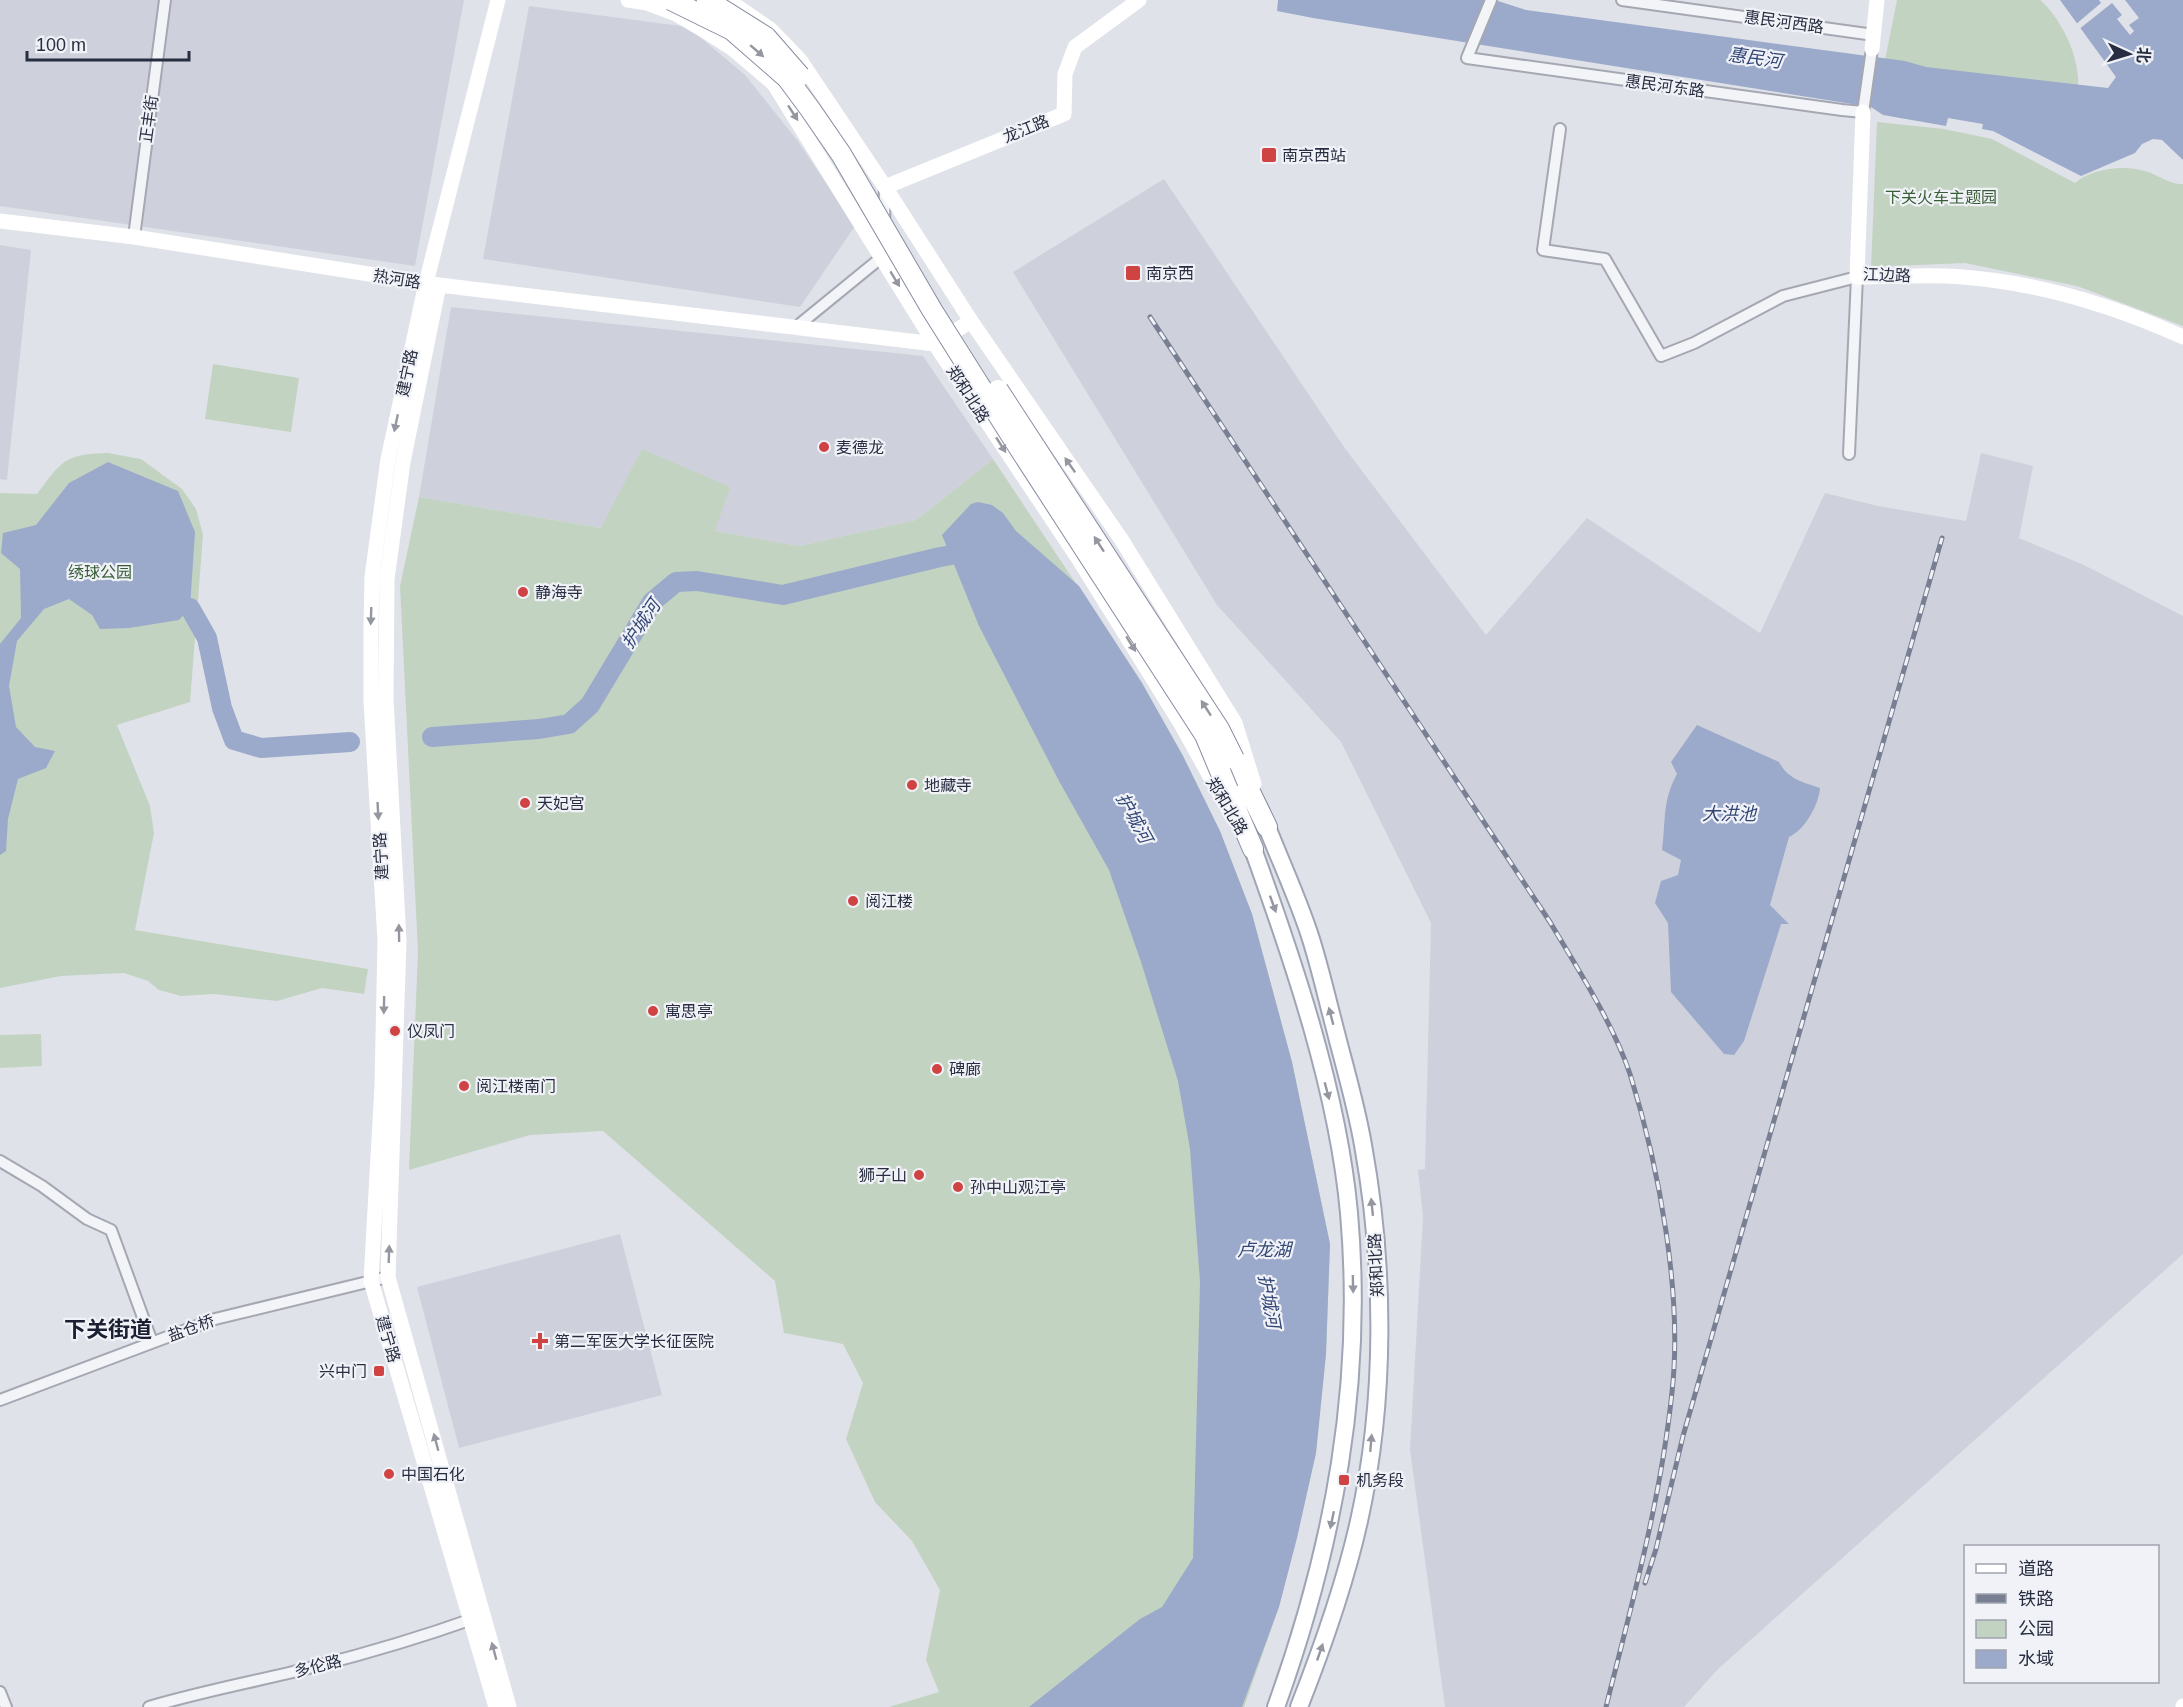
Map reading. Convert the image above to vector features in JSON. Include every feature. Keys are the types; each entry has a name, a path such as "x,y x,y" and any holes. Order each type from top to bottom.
{"highway":[{"name":"郑和北路","path":"671,0 741,37 787,78 841,154 988,398 1204,735 1253,849"},
{"name":"郑和北路","path":"707,0 766,37 820,101 944,310 1219,729 1268,827"}],"main road":[{"name":"建宁路","path":"498,0 432,284 388,459 372,577 371,701 385,941 382,1086 371,1281 477,1618 509,1707"},
{"name":"郑和北路","path":"628,0 647,3 676,14 733,49 774,84 935,344 1084,568 1181,724 1220,798 1253,849 1286,940 1329,1098 1349,1211 1353,1284 1352,1366 1333,1514 1317,1582 1275,1707"},
{"name":"郑和北路","path":"728,0 771,30 800,60 971,321 1121,539 1235,723 1268,827 1309,934 1363,1143 1372,1204 1379,1284 1377,1370 1371,1452 1359,1520 1341,1589 1299,1707"},
{"name":"龙江路","path":"885,187 1064,114 1065,75 1075,47 1139,0"},
{"name":"江边路","path":"1873,42 1877,0"},
{"name":"江边路","path":"1863,112 1857,277 1960,276 2024,284 2087,299 2183,337"},
{"name":"热河路","path":"0,221 134,237 432,284 935,344"},
{"name":"建宁路","path":"432,284 403,462 387,579 386,699 399,941 388,1277 477,1618 496,1707"},
{"path":"935,344 971,321"}],"street":[{"name":"正丰街","path":"134,237 165,0"},
{"name":"惠民河东路","path":"1491,0 1468,54 1863,112"},
{"name":"惠民河西路","path":"1622,0 1873,42"},
{"name":"江边路","path":"1863,112 1873,42"},
{"path":"1560,129 1543,250 1605,259 1661,356 1694,343 1783,296 1857,277 1849,454"},
{"path":"795,328 882,257 885,187"},
{"path":"0,1161 42,1186 87,1219 111,1230 152,1342"},
{"name":"盐仓桥","path":"0,1400 214,1319 388,1277"},
{"name":"多伦路","path":"149,1707 198,1692 260,1680 386,1648 477,1618"},
{"path":"0,1692 6,1707"}],"shaded area":[{"path":"0,0 464,0 415,266 0,206"},
{"path":"529,6 688,27 745,75 797,140 855,226 800,307 483,259"},
{"path":"1164,179 1344,447 1486,635 1587,518 1760,633 1825,493 1878,506 1966,521 1981,453 2033,466 2019,538 2084,565 2183,616 2183,1254 1717,1670 1684,1707 1445,1707 1410,1450 1423,1217 1418,1170 1425,1169 1431,923 1341,742 1217,605 1013,272"},
{"path":"0,245 31,250 7,480 0,479"},
{"path":"451,307 923,356 993,459 916,520 799,546 714,531 601,528 419,497"},
{"name":"第二军医大学长征医院","path":"620,1234 662,1395 459,1448 417,1287"}],"green space":[{"path":"1897,0 2040,0 2056,18 2073,51 2078,86 1884,65"},
{"name":"下关火车主题园","path":"1877,122 1944,129 1992,139 2075,183 2100,171 2130,168 2148,172 2170,182 2183,184 2183,326 2077,286 1965,263 1871,267"},
{"path":"213,364 299,378 291,432 205,419"},
{"path":"642,449 730,487 715,531 799,546 916,520 993,459 1142,683 1183,756 1220,831 1252,914 1292,1062 1330,1244 1326,1354 1316,1453 1279,1607 1244,1707 889,1707 939,1692 926,1660 940,1590 912,1541 875,1502 846,1439 863,1383 843,1344 784,1333 775,1281 603,1131 530,1135 409,1170 418,952 400,586 419,497 601,528"},
{"name":"绣球公园","path":"108,453 141,459 182,489 196,509 203,535 190,702 117,725 150,806 154,833 135,930 368,969 364,994 322,988 277,1001 214,994 181,996 159,990 148,981 124,973 61,976 0,988 0,493 37,494 65,461 82,455"},
{"path":"41,1034 42,1066 0,1068 0,1035"}],"water":[{"name":"惠民河","path":"1278,0 1495,0 1526,10 1905,61 1926,67 2108,88 2116,77 2060,0 2183,0 2183,160 2162,140 2153,139 2142,144 2135,153 2081,176 1993,131 1982,129 1983,124 1948,118 1946,126 1883,115 1871,107 1313,18 1277,11"},
{"path":"108,462 178,491 195,532 190,608 179,620 129,628 100,629 92,615 69,599 44,609 17,641 9,686 16,727 35,747 55,751 46,768 18,779 8,819 6,851 0,855 0,644 21,618 20,569 1,553 3,533 36,525 69,483"},
{"name":"卢龙湖","path":"978,502 992,505 1003,513 1016,531 1079,586 1142,683 1183,756 1220,831 1252,914 1292,1062 1330,1244 1326,1354 1316,1453 1297,1538 1279,1607 1242,1707 1029,1707 1140,1619 1162,1607 1193,1558 1200,1282 1190,1149 1178,1081 1141,962 1109,870 1059,781 979,626 942,535 971,504"},
{"name":"大洪池","path":"1697,725 1779,762 1791,776 1820,788 1817,801 1806,823 1789,837 1770,905 1789,924 1781,924 1744,1041 1734,1055 1724,1054 1671,992 1668,923 1655,903 1661,881 1678,875 1681,860 1662,850 1665,811 1677,774 1671,762"}],"pier":[{"path":"2099,0 2125,0 2139,18 2129,25 2134,31 2130,35 2117,19 2122,15 2112,3 2078,30 2075,25 2101,3"}],"waterway":[{"name":"护城河","path":"432,737 539,729 569,724 590,705 652,602 676,582 697,581 783,595 940,557 975,551"},
{"path":"190,608 207,638 222,708 234,740 261,748 350,742"}],"railway":[{"path":"1150,317 1550,922 1604,1016 1630,1074 1650,1149 1666,1232 1671,1273 1675,1354 1661,1472 1606,1707"},
{"path":"1645,1583 1656,1549 1683,1436 1942,538"}],"place":[{"name":"南京西站","path":"1269,155"},
{"name":"南京西","path":"1133,273"},
{"name":"麦德龙","path":"824,447"},
{"name":"静海寺","path":"523,592"},
{"name":"地藏寺","path":"912,785"},
{"name":"天妃宫","path":"525,803"},
{"name":"阅江楼","path":"853,901"},
{"name":"寓思亭","path":"653,1011"},
{"name":"仪凤门","path":"395,1031"},
{"name":"碑廊","path":"937,1069"},
{"name":"阅江楼南门","path":"464,1086"},
{"name":"狮子山","path":"919,1175"},
{"name":"孙中山观江亭","path":"958,1187"},
{"name":"第二军医大学长征医院","path":"540,1341"},
{"name":"兴中门","path":"379,1371"},
{"name":"中国石化","path":"389,1474"},
{"name":"机务段","path":"1344,1480"}],"district":[{"name":"下关街道","path":"108,1329"}]}
